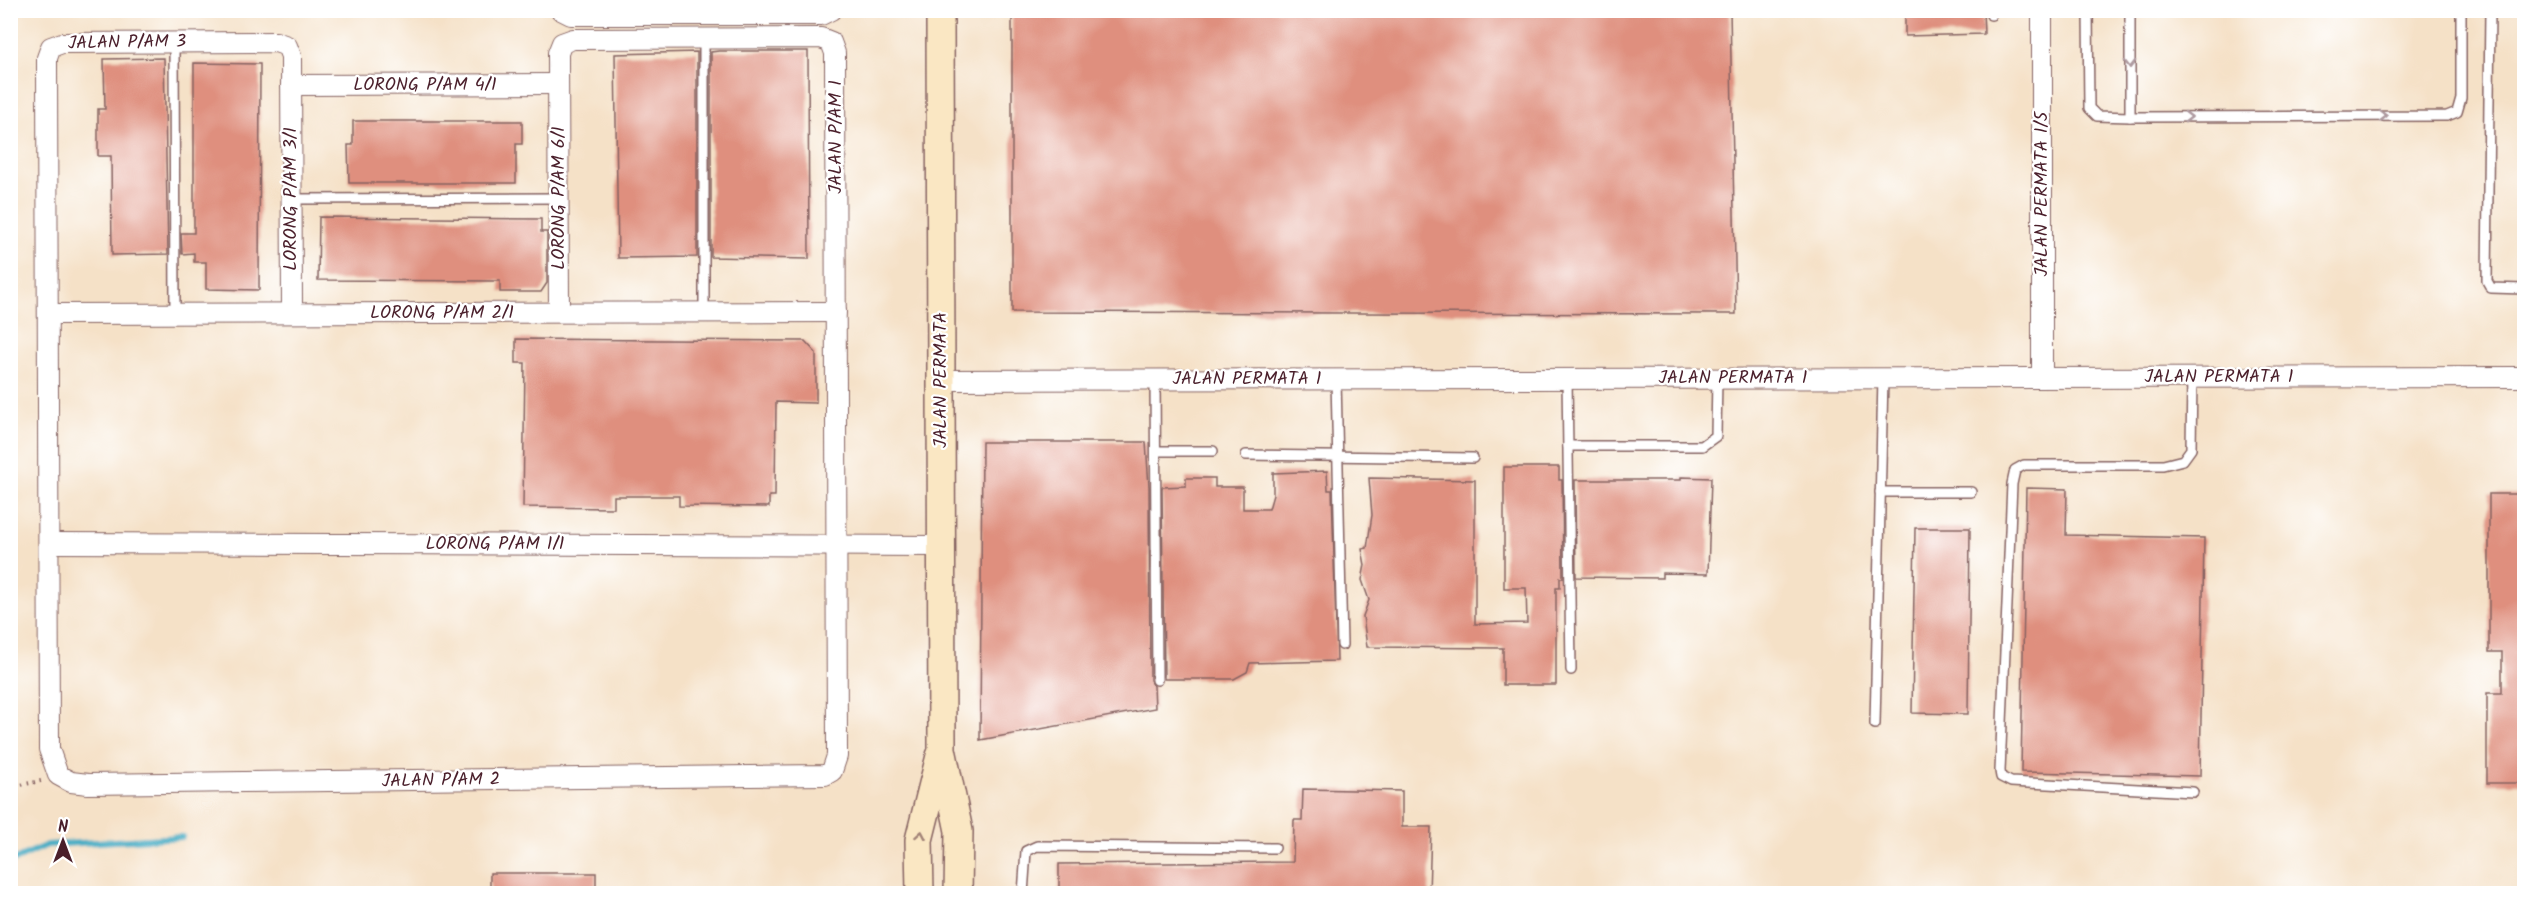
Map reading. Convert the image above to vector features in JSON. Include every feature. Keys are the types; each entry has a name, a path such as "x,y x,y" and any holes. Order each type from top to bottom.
{"street":[{"path":"561,10 571,15 698,13 821,15 831,10"},
{"name":"JALAN PERMATA","path":"940,10 942,749 958,831 958,894"},
{"name":"JALAN PERMATA 1/5","path":"2042,10 2042,378"},
{"name":"JALAN P/AM 1","path":"558,84 558,53 562,43 567,40 821,38 831,42 834,47 837,546"},
{"name":"JALAN P/AM 3","path":"48,314 48,52 51,47 62,43 282,43 291,56 291,85"},
{"name":"LORONG P/AM 4/1","path":"291,85 558,84"},
{"name":"LORONG P/AM 6/1","path":"558,84 559,312"},
{"name":"LORONG P/AM 3/1","path":"291,85 292,313"},
{"name":"LORONG P/AM 2/1","path":"48,314 836,312"},
{"path":"48,314 49,749 58,775"},
{"name":"JALAN PERMATA 1","path":"941,380 2524,377"},
{"name":"LORONG P/AM 1/1","path":"49,543 941,546"},
{"name":"JALAN P/AM 2","path":"58,775 71,782 88,784 825,775 831,771 837,756 837,546"},
{"name":"JALAN PERMATA","path":"920,894 919,840 942,749"}],"lane":[{"path":"2088,10 2089,108 2097,116 2130,117 2447,116 2457,112 2461,98 2461,10"},
{"path":"2130,10 2130,117"},
{"path":"2490,10 2487,280 2491,288 2524,289"},
{"path":"704,38 705,312"},
{"path":"174,42 175,313"},
{"path":"291,199 558,198"},
{"path":"2192,377 2191,449 2183,460 2163,465 2025,465 2015,470 2012,484 2000,771 2001,777 2011,782 2193,792"},
{"path":"1567,378 1571,670"},
{"path":"1568,446 1702,446 1716,436 1717,378"},
{"path":"1875,724 1883,378"},
{"path":"1155,379 1158,680"},
{"path":"1336,379 1342,645"},
{"path":"1156,452 1213,451"},
{"path":"1245,455 1473,458"},
{"path":"1880,492 1971,492"},
{"path":"1023,894 1026,851 1037,846 1275,848"}],"path":[{"path":"10,787 35,784 58,775"}],"building":[{"path":"1012,10 1730,10 1736,314 1012,312"},
{"path":"1905,10 1983,10 1984,34 1905,36"},
{"path":"808,51 809,259 711,257 711,52"},
{"path":"697,52 697,257 618,258 615,54"},
{"path":"164,58 168,254 112,255 111,156 98,156 98,109 105,109 104,59"},
{"path":"194,63 260,64 259,290 206,289 206,262 194,262 194,253 182,254 181,233 194,233"},
{"path":"353,121 522,121 522,144 516,144 516,183 349,183 348,145 353,145"},
{"path":"319,217 541,219 541,232 547,232 547,283 541,292 500,292 500,281 318,280"},
{"path":"516,339 805,341 816,353 816,403 776,402 775,496 769,496 769,507 679,506 679,496 614,496 614,508 523,507 525,363 516,363"},
{"path":"982,442 1146,442 1149,487 1150,680 1154,686 1155,708 980,740"},
{"path":"1504,467 1559,467 1559,480 1562,480 1563,578 1560,578 1560,588 1556,588 1556,685 1503,685 1503,648 1367,647 1363,616 1369,600 1362,580 1365,565 1362,549 1367,548 1372,515 1369,478 1475,480 1475,624 1527,623 1526,588 1504,588"},
{"path":"1327,471 1328,490 1332,490 1337,661 1250,663 1247,672 1234,679 1164,679 1162,487 1186,486 1186,478 1215,478 1215,487 1243,487 1243,509 1269,509 1273,495 1273,473"},
{"path":"1681,477 1711,478 1708,574 1662,573 1662,578 1576,577 1575,480 1681,480"},
{"path":"2026,488 2067,489 2066,535 2204,538 2200,776 2021,772"},
{"path":"2489,494 2524,494 2524,783 2487,783 2487,693 2502,693 2502,652 2489,652"},
{"path":"1915,528 1970,528 1968,714 1912,713"},
{"path":"1303,789 1402,791 1402,827 1431,827 1429,894 1059,894 1059,864 1293,862 1294,820 1302,820"},
{"path":"490,873 596,873 596,894 490,894"}],"waterway":[{"path":"10,862 47,845 182,837"}]}
